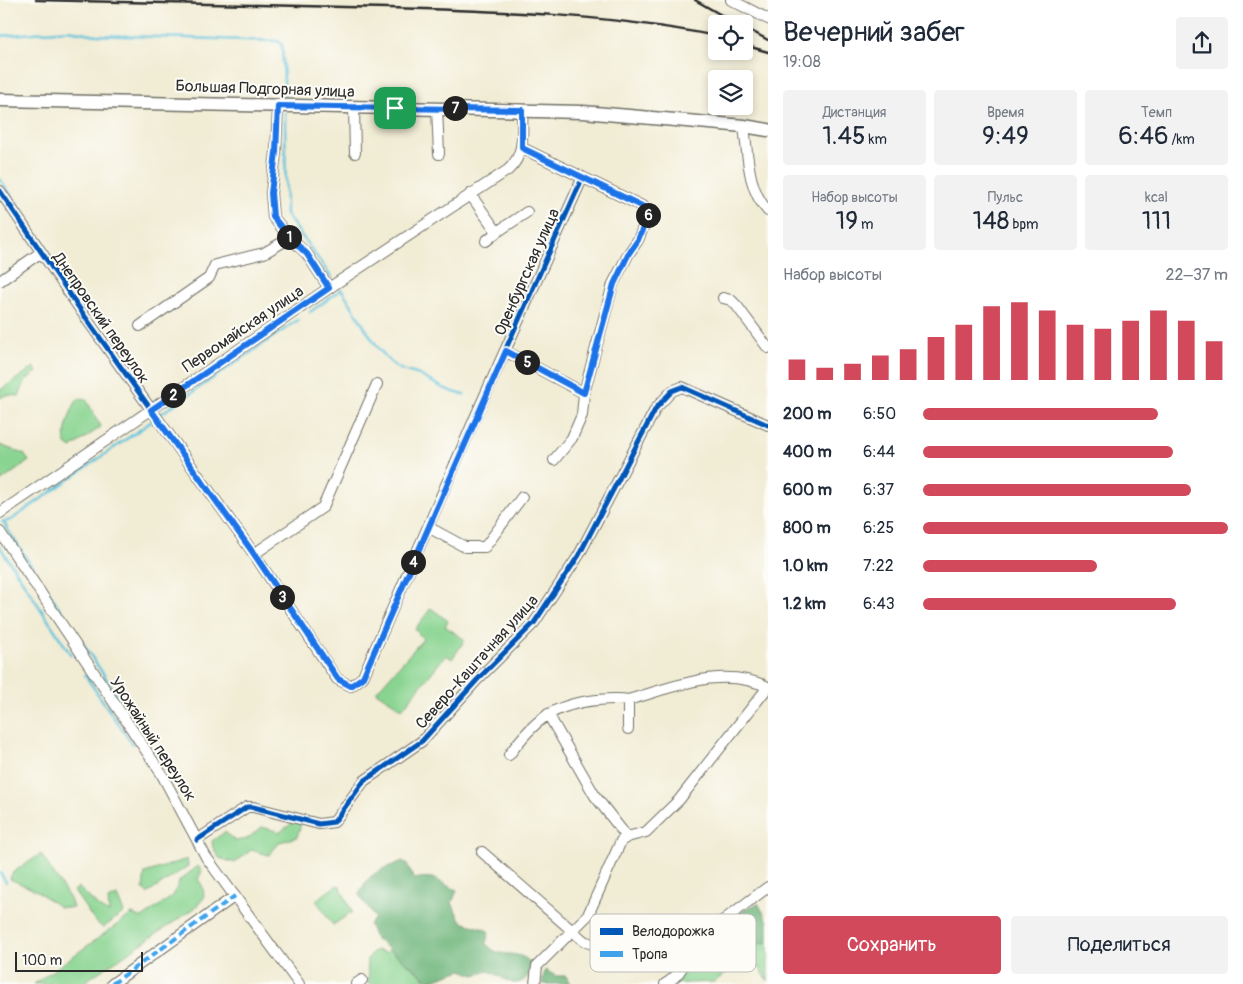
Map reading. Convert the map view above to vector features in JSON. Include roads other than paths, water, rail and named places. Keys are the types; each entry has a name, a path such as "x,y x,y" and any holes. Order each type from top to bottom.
{"main road":[{"name":"Большая Подгорная улица","path":"0,100 583,112 744,126 768,130"}],"street":[{"path":"731,0 768,19"},
{"path":"278,106 276,152 271,193 273,217 290,238 307,254 329,288"},
{"path":"354,108 355,153"},
{"path":"437,108 439,154"},
{"path":"522,110 522,148 582,179 650,210 638,240 629,253 614,284 584,393 582,415 572,438 554,460"},
{"path":"744,126 752,182 758,200 768,211"},
{"name":"Первомайская улица","path":"0,512 109,436 151,410 329,288 508,170 517,160 522,148"},
{"name":"Оренбургская улица","path":"338,679 351,686 363,677 582,179"},
{"name":"Днепровский переулок","path":"0,192 40,253 254,554 338,679"},
{"path":"470,194 498,232"},
{"path":"486,241 527,212"},
{"path":"140,326 209,278 214,265 264,253 290,238"},
{"path":"0,281 40,253"},
{"path":"723,298 734,302 768,348"},
{"path":"506,351 584,393"},
{"path":"254,554 323,507 377,384"},
{"name":"Северо-Каштачная улица","path":"197,840 247,807 263,808 319,824 334,822 364,781 422,741 477,680 534,623 580,555 656,408 672,391 682,387 768,425"},
{"path":"428,527 465,547 485,547 522,497"},
{"name":"Урожайный переулок","path":"0,532 161,773 206,857 299,984"},
{"path":"509,755 530,727 548,714 576,702 620,698 628,700 693,682 727,676 753,679 768,687 680,800 646,832 627,836 622,840 588,915 572,933 536,966 535,984"},
{"path":"628,700 628,729"},
{"path":"548,714 595,796 627,836"},
{"path":"482,852 572,933 590,943"},
{"path":"732,914 768,887"},
{"path":"112,984 235,896"},
{"path":"664,984 679,972"}],"waterway":[{"path":"0,36 68,30 97,35 278,41 282,45 285,98"},
{"path":"285,113 286,214 332,278"},
{"path":"0,179 22,212"},
{"path":"341,289 376,344 392,363 400,369 417,374 445,389 464,395"},
{"path":"310,312 341,290"},
{"path":"159,415 298,320"},
{"path":"2,522 11,520 155,419"},
{"path":"4,521 7,529 135,722"},
{"path":"0,547 71,655"},
{"path":"85,675 132,744"},
{"path":"0,873 6,882"}],"railway":[{"path":"36,0 512,12 594,18 708,35"},
{"path":"695,0 721,15"},
{"path":"753,32 768,40"},
{"path":"753,48 768,52"}]}
